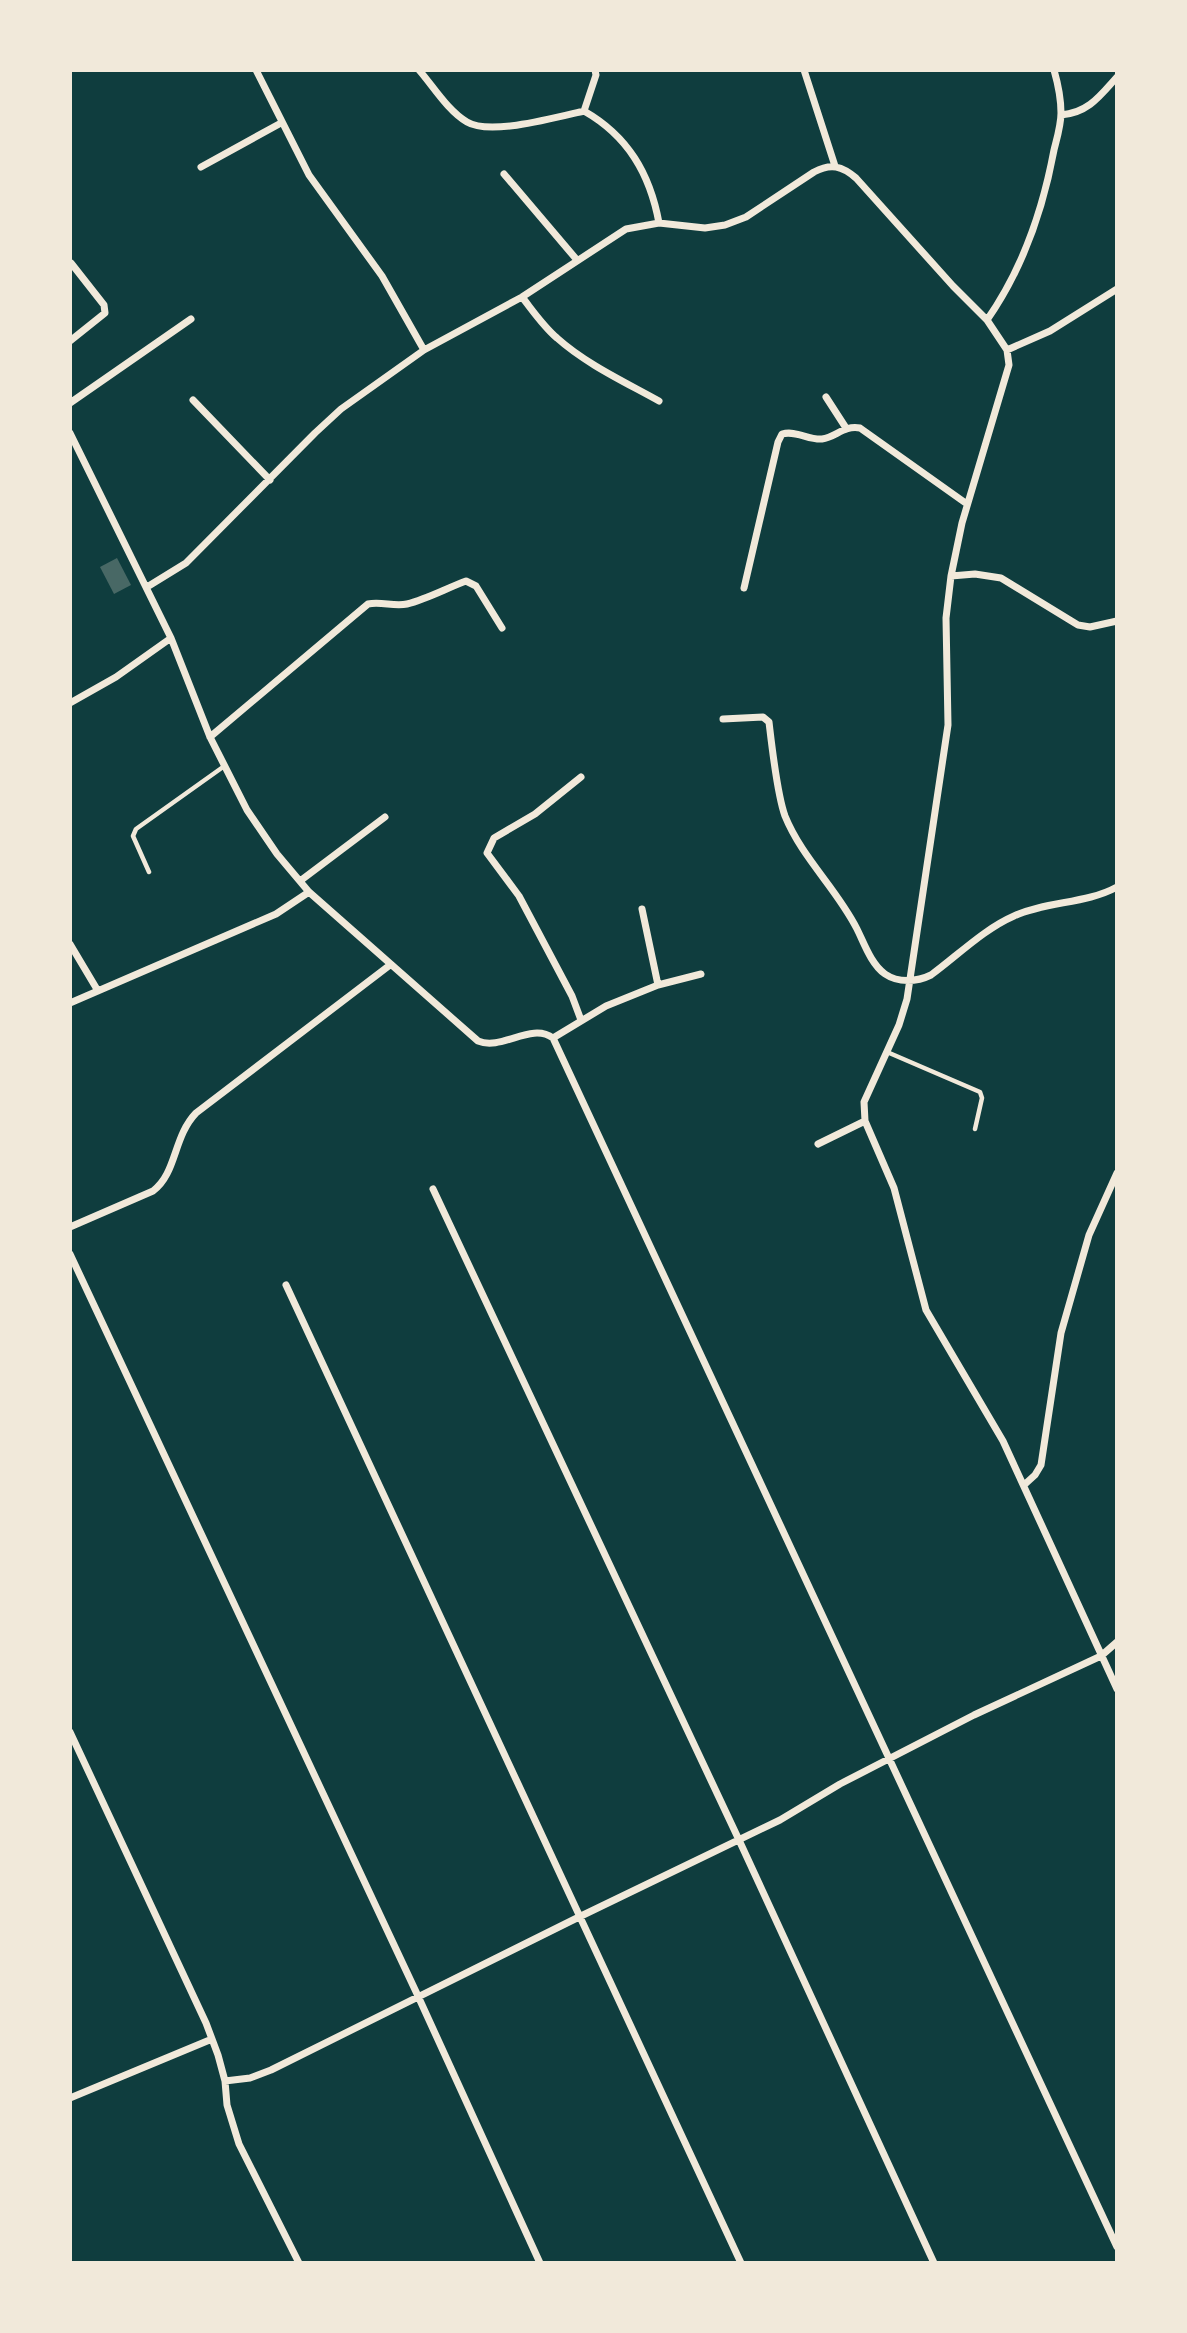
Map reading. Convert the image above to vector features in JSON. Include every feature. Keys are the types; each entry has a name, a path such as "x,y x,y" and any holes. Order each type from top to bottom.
{"street":[{"path":"256,70 309,175 377,268 424,350"},
{"path":"419,70 469,124 489,127 528,124 584,111 606,124 629,150 646,177 654,196 659,223"},
{"path":"584,111 596,75 595,70"},
{"path":"804,70 835,166"},
{"path":"987,320 1003,296 1040,214 1061,115 1054,70"},
{"path":"1061,115 1076,114 1090,107 1117,77"},
{"path":"201,167 281,122"},
{"path":"147,587 186,563 341,409 424,350 522,297 626,229 659,223 705,228 725,225 746,217 814,172 835,166 847,170 856,178 987,320 1007,349 1009,365 967,504 951,576 946,618 950,706 910,981 903,1013 864,1102 865,1121 894,1188 926,1310 992,1421 1117,1688"},
{"path":"504,174 577,260"},
{"path":"70,341 104,313 104,305 71,263"},
{"path":"1007,349 1050,331 1117,289"},
{"path":"522,297 559,340 659,401"},
{"path":"70,403 191,319"},
{"path":"826,397 846,428"},
{"path":"192,400 270,480"},
{"path":"744,588 780,436 787,432 820,439 846,428 859,428 967,504"},
{"path":"70,433 171,638 223,768 276,854 309,891 478,1041 493,1044 540,1033 553,1038 1117,2247"},
{"path":"951,576 975,574 1001,578 1077,625 1090,627 1117,621"},
{"path":"210,737 368,604 407,604 466,581 476,586 502,628"},
{"path":"70,703 116,677 171,638"},
{"path":"723,719 763,717 769,722 784,813 794,836 842,902 873,961 888,976 910,981 920,980 931,975 1013,916 1045,905 1106,893 1117,887"},
{"path":"581,776 545,807 494,838 487,853 519,896 572,996 581,1020"},
{"path":"300,881 385,817"},
{"path":"70,1003 276,914 309,891"},
{"path":"642,909 658,985"},
{"path":"70,944 98,991"},
{"path":"70,1227 161,1185 182,1132 196,1114 390,965"},
{"path":"553,1038 606,1006 658,985 701,974"},
{"path":"817,1144 865,1121"},
{"path":"1024,1485 1041,1465 1061,1333 1089,1236 1117,1173"},
{"path":"433,1189 739,1840 934,2263"},
{"path":"70,1254 418,1996 540,2263"},
{"path":"286,1285 741,2263"},
{"path":"225,2081 250,2078 271,2070 780,1820 840,1784 974,1715 1101,1656 1117,1642"},
{"path":"70,1732 212,2039 225,2081 227,2105 239,2144 299,2263"},
{"path":"70,2098 212,2039"}],"lane":[{"path":"149,872 133,836 136,829 223,768"},
{"path":"886,1052 980,1092 982,1098 975,1129"}],"building":[{"path":"117,558 131,585 114,594 100,567"}]}
